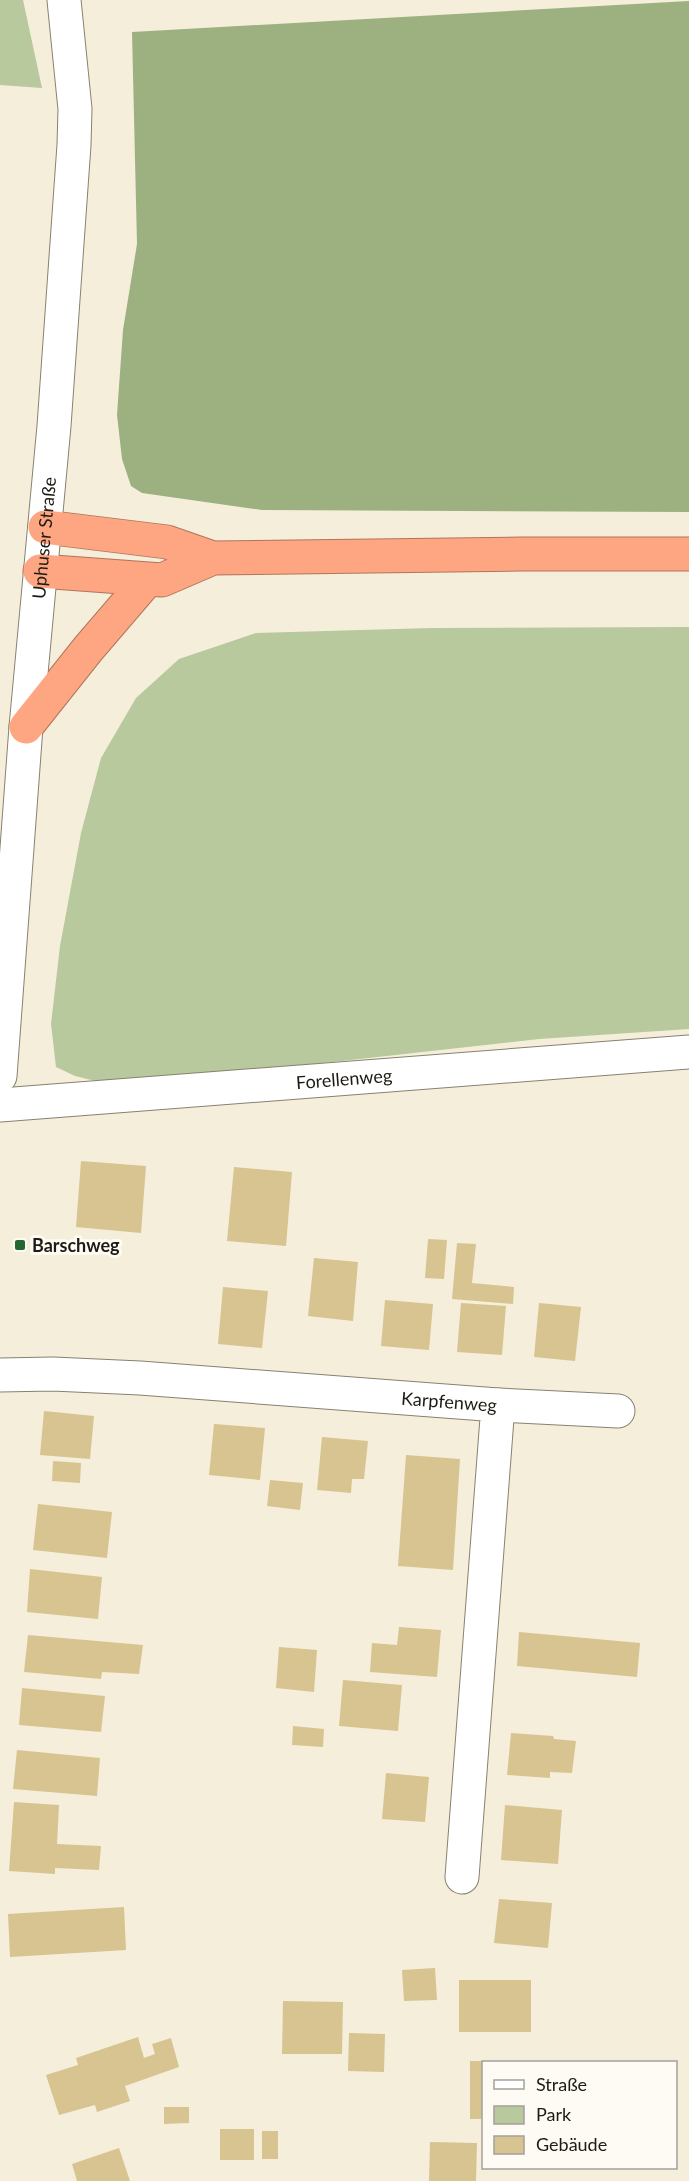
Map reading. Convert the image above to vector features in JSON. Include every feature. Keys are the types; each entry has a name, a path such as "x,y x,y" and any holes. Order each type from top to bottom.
{"highway":[{"path":"45,527 167,542 213,558 689,554"},
{"path":"40,571 162,580 213,558"},
{"path":"26,727 148,579"}],"street":[{"name":"Uphuser Straße","path":"0,1076 2,1013 45,527 75,118 64,0"},
{"name":"Forellenweg","path":"0,1105 689,1052"},
{"name":"Karpfenweg","path":"0,1376 53,1374 140,1378 498,1405 462,1877"},
{"path":"498,1405 618,1411"}],"green space":[{"path":"0,0 23,0 42,88 0,85"},
{"path":"689,1 689,512 262,510 142,493 131,486 122,459 117,415 123,330 137,244 132,32"},
{"path":"689,627 689,1029 539,1039 116,1086 75,1076 56,1067 51,1024 60,946 81,833 101,758 136,698 179,659 256,633 432,628"}],"building":[{"path":"81,1161 146,1166 141,1233 76,1227"},
{"path":"234,1167 292,1172 286,1246 227,1241"},
{"path":"428,1239 447,1240 444,1279 425,1278"},
{"path":"457,1243 476,1244 472,1283 514,1287 513,1304 452,1299"},
{"path":"314,1258 358,1262 353,1321 308,1316"},
{"path":"223,1287 268,1291 262,1348 218,1344"},
{"path":"385,1300 433,1304 429,1350 381,1346"},
{"path":"461,1303 506,1306 502,1355 457,1352"},
{"path":"539,1303 581,1307 575,1361 534,1357"},
{"path":"44,1411 94,1416 90,1459 40,1455"},
{"path":"214,1424 265,1428 260,1480 209,1475"},
{"path":"322,1437 368,1441 364,1479 352,1479 351,1493 317,1490"},
{"path":"406,1455 460,1459 453,1570 398,1566"},
{"path":"53,1461 81,1463 80,1483 52,1481"},
{"path":"270,1480 303,1483 300,1510 267,1506"},
{"path":"38,1504 112,1512 107,1558 33,1550"},
{"path":"30,1569 102,1577 98,1619 27,1612"},
{"path":"399,1627 441,1630 437,1677 370,1672 372,1643 397,1645"},
{"path":"519,1632 640,1643 637,1677 517,1666"},
{"path":"28,1635 143,1645 139,1674 102,1672 101,1679 24,1672"},
{"path":"279,1647 317,1650 314,1692 276,1688"},
{"path":"343,1680 402,1685 398,1731 339,1726"},
{"path":"22,1688 105,1696 101,1732 19,1725"},
{"path":"293,1726 324,1729 323,1747 292,1745"},
{"path":"511,1733 553,1736 554,1739 576,1741 572,1773 550,1772 550,1778 507,1775"},
{"path":"17,1750 100,1758 97,1796 13,1789"},
{"path":"386,1773 429,1777 425,1822 382,1819"},
{"path":"14,1802 59,1805 57,1844 101,1846 99,1870 55,1868 55,1874 9,1871"},
{"path":"505,1805 562,1810 558,1864 501,1860"},
{"path":"499,1899 552,1903 548,1948 494,1943"},
{"path":"124,1907 126,1950 10,1957 8,1914"},
{"path":"435,1968 437,2000 404,2001 402,1970"},
{"path":"459,1980 531,1980 531,2032 459,2032"},
{"path":"283,2001 343,2002 342,2054 282,2054"},
{"path":"349,2033 385,2034 384,2072 348,2071"},
{"path":"138,2037 144,2058 155,2054 152,2044 171,2038 179,2067 125,2086 130,2101 97,2112 95,2105 59,2115 46,2075 78,2065 76,2058"},
{"path":"470,2061 482,2061 482,2119 470,2119"},
{"path":"164,2107 189,2107 189,2123 164,2124"},
{"path":"220,2129 254,2129 254,2160 220,2160"},
{"path":"262,2131 278,2131 278,2159 262,2159"},
{"path":"430,2142 477,2143 476,2181 429,2181"},
{"path":"119,2148 130,2181 77,2181 72,2164"}],"place":[{"name":"Barschweg","path":"20,1245"}]}
